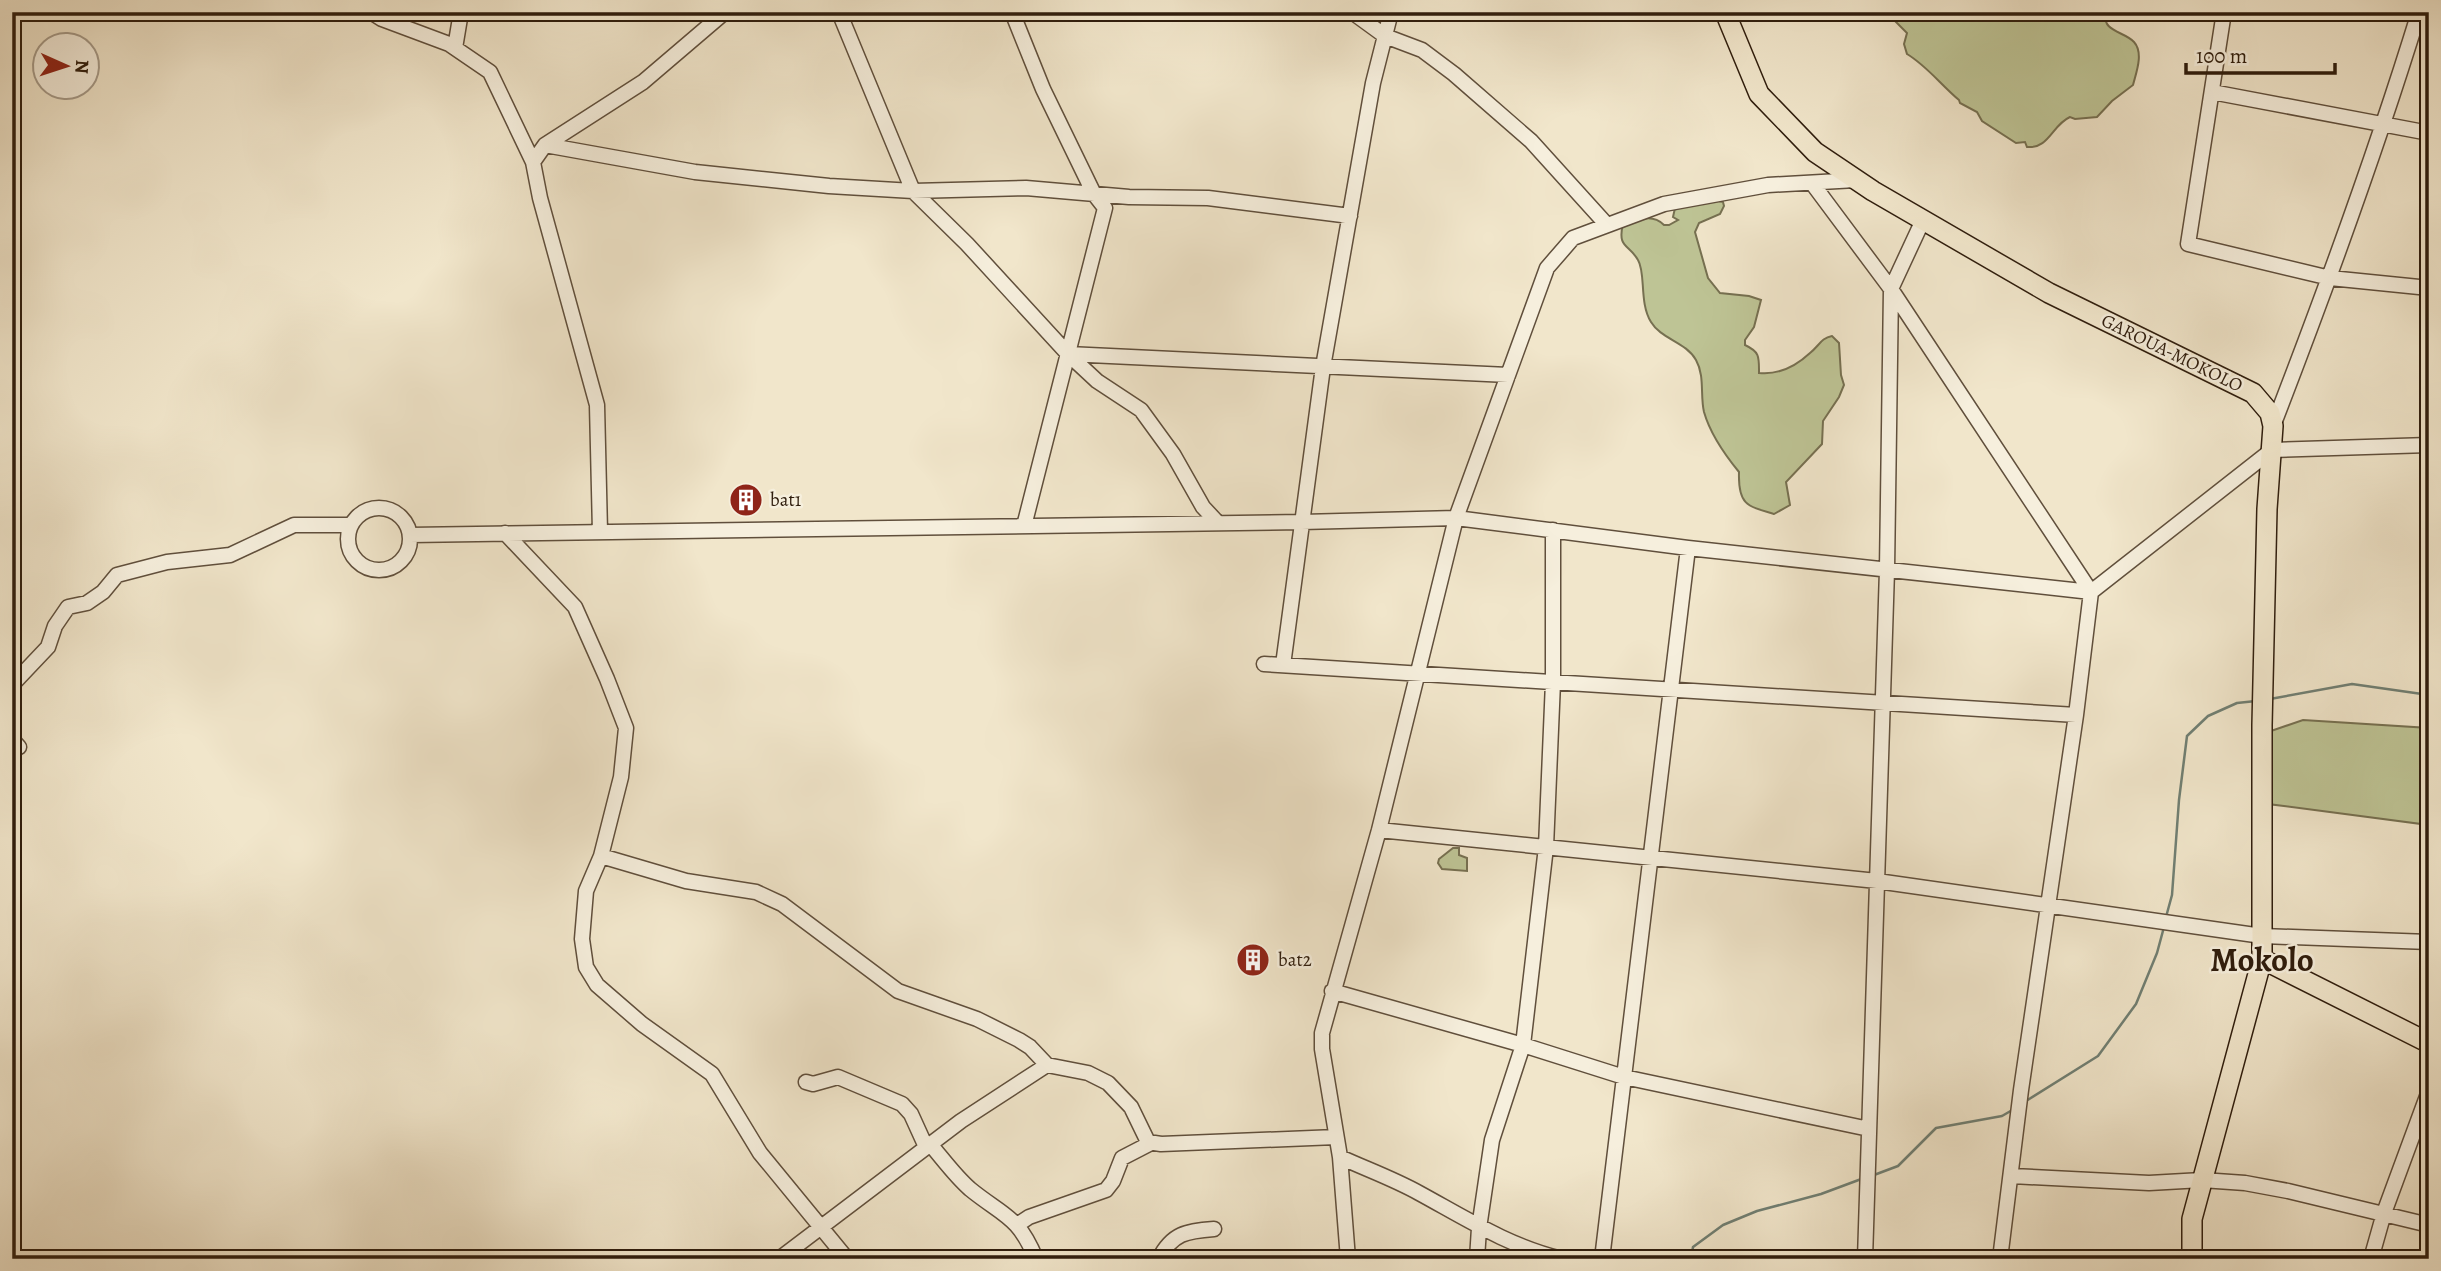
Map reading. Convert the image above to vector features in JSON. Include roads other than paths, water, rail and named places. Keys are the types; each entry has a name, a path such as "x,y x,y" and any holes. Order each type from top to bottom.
{"main road":[{"name":"GAROUA-MOKOLO","path":"1725,12 1759,94 1815,152 1856,180 2049,293 2253,393 2270,413 2273,426"},
{"path":"2192,1259 2192,1219 2262,959 2263,675 2267,509 2273,426"},
{"path":"2262,959 2429,1043"}],"street":[{"path":"371,12 382,19 456,48 491,72 533,162 540,198 597,405 600,532"},
{"path":"456,48 461,12"},
{"path":"533,162 545,145 643,82 725,12"},
{"path":"839,12 913,191 967,244 1068,354 1097,381 1141,410 1173,454 1203,507 1217,522"},
{"path":"1012,12 1043,89 1094,194 1105,208 1045,435 1024,526"},
{"path":"1352,12 1385,36 1422,50 1494,107 1531,141 1607,225"},
{"path":"1283,665 1323,367 1373,83 1391,12"},
{"path":"2224,12 2188,244 2330,278 2429,288"},
{"path":"2273,426 2330,278 2384,125 2419,12"},
{"path":"2212,92 2429,132"},
{"path":"545,145 695,172 829,186 913,191 1026,188 1129,197 1208,198 1350,216"},
{"path":"1348,1259 1340,1157 1321,1043 1332,991 1378,830 1456,518 1547,268 1573,238 1664,204 1768,186 1856,180"},
{"path":"1812,183 1891,289 2091,592 2000,1259"},
{"path":"1865,1259 1887,570 1891,289 1923,220"},
{"path":"1068,354 1508,375"},
{"path":"410,534 1456,518 1688,548 2091,592 2272,450 2429,444"},
{"path":"381,507 393,510 402,517 410,534 407,552 400,562 390,568 377,570 365,567 349,549 351,525 358,515 369,509 381,507"},
{"path":"12,685 48,646 55,626 68,607 87,603 103,592 117,575 167,562 230,555 294,525 351,525"},
{"path":"1477,1259 1492,1140 1522,1045 1546,847 1553,682 1553,530"},
{"path":"505,533 575,607 626,728 621,777 601,856 586,891 583,955 591,976 597,985 642,1024 712,1074 760,1153 847,1259"},
{"path":"1602,1259 1688,548"},
{"path":"1264,664 2076,715"},
{"path":"1378,830 1877,881 2262,936 2429,942"},
{"path":"601,856 686,881 766,896 803,918 870,968 885,983 977,1019 1019,1040 1030,1046 1047,1065 1088,1073 1108,1083 1131,1107 1146,1141 1151,1143"},
{"path":"1332,991 1624,1077 1869,1129"},
{"path":"779,1259 990,1100 1047,1065"},
{"path":"806,1082 813,1084 838,1077 902,1104 911,1114 928,1146 968,1187 1005,1213 1025,1234 1035,1259"},
{"path":"2371,1259 2384,1213 2429,1091"},
{"path":"1017,1225 1029,1217 1105,1190 1113,1181 1122,1158 1151,1143 1336,1137"},
{"path":"1340,1157 1417,1192 1479,1228 1562,1259"},
{"path":"2012,1176 2149,1183 2202,1180 2245,1183 2429,1225"},
{"path":"1159,1259 1177,1236 1214,1229"}],"waterway":[{"path":"2270,699 2352,684 2429,695"},
{"path":"2166,917 2172,895 2187,736 2208,716 2237,703 2256,701"},
{"path":"2026,1101 2098,1056 2136,1004 2157,953 2164,927"},
{"path":"1874,1175 1898,1166 1936,1128 2002,1116 2014,1109"},
{"path":"1691,1259 1693,1247 1723,1225 1757,1211 1821,1194 1864,1178"}],"place":[{"name":"bat1","path":"746,500"},
{"name":"bat2","path":"1253,960"}],"district":[{"name":"Mokolo","path":"2262,959"}]}
